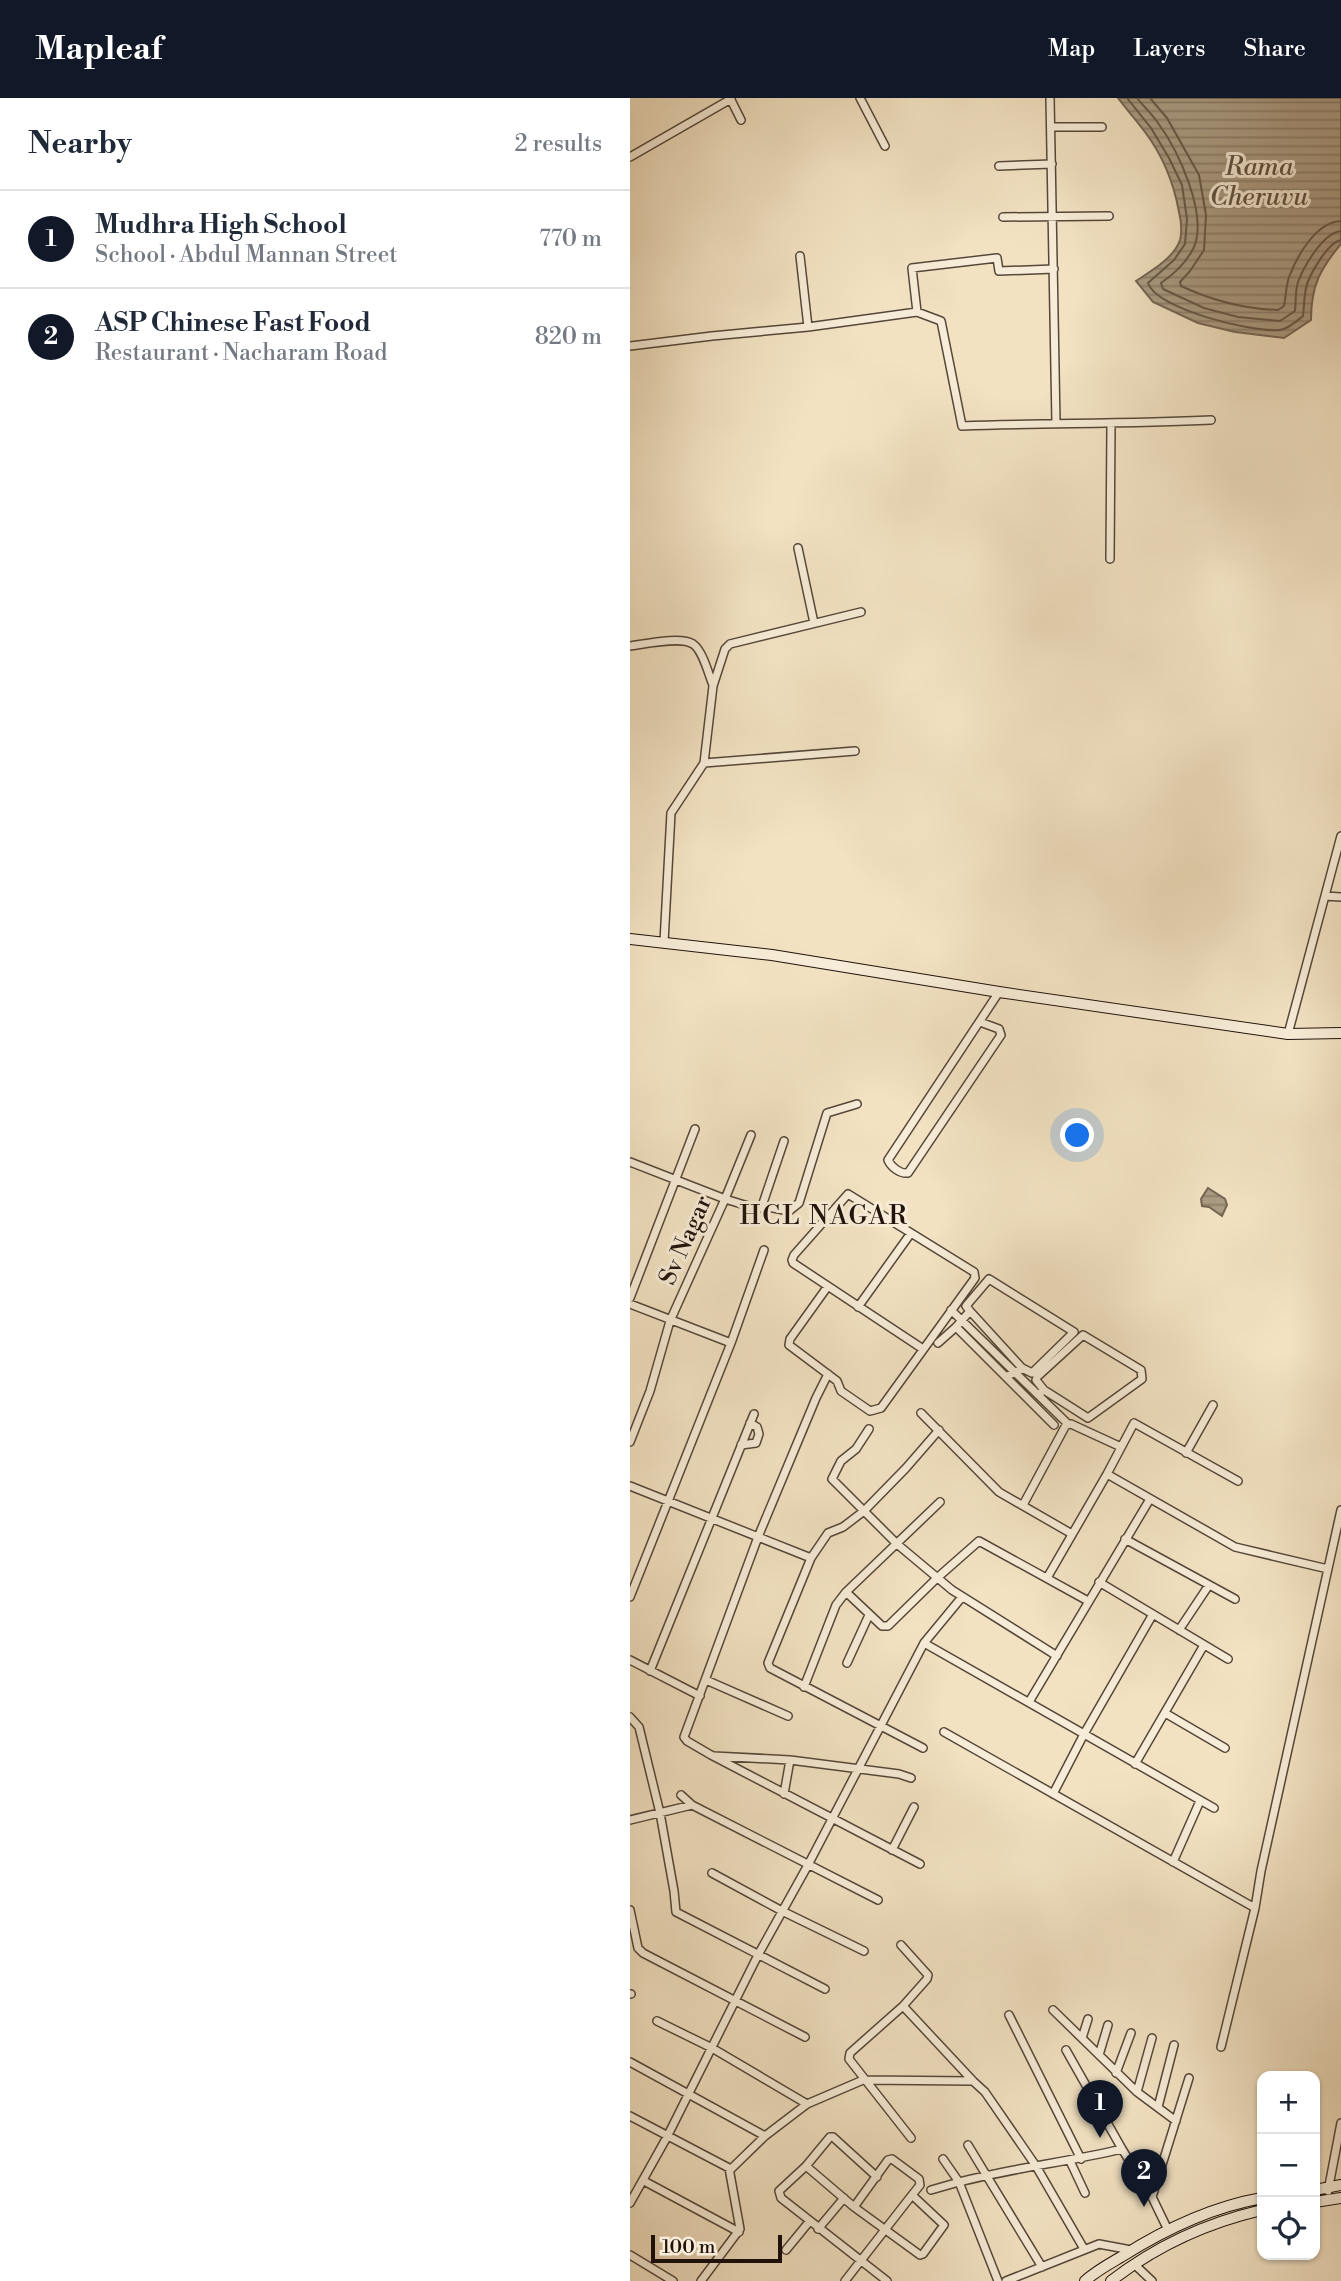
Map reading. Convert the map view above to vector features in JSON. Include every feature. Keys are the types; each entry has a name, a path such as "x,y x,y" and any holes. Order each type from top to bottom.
{"street":[{"path":"860,98 885,146"},
{"path":"1050,98 1056,423"},
{"path":"630,157 730,99 741,120"},
{"path":"1051,127 1102,127"},
{"path":"999,166 1052,164"},
{"path":"1003,217 1109,216"},
{"path":"800,256 808,327"},
{"path":"917,312 912,268 997,258 999,271 1054,269"},
{"path":"630,346 917,312 941,321 962,426 1056,423 1111,425 1211,420"},
{"path":"1110,559 1111,425"},
{"path":"798,548 814,623"},
{"path":"664,942 671,813 704,763 713,686 724,649 730,644 861,612"},
{"path":"630,646 684,640 693,644 713,686"},
{"path":"704,763 855,751"},
{"path":"1287,1034 1341,836"},
{"path":"1325,896 1341,897"},
{"path":"630,939 772,955 999,992 1287,1034 1341,1033"},
{"path":"980,1022 999,1029 1001,1035 908,1173 901,1173 888,1160 999,992"},
{"path":"630,1162 725,1199 758,1209 762,1206 789,1211 799,1203 827,1113 857,1104"},
{"path":"630,1298 695,1129"},
{"name":"Sv Nagar","path":"630,1442 650,1391 670,1321 751,1135"},
{"path":"762,1206 784,1141"},
{"path":"828,1286 789,1343 793,1349 837,1381 841,1391 870,1411 877,1411 923,1349 951,1310 975,1278 974,1272 848,1194 794,1255 793,1263 828,1286 858,1307 923,1349"},
{"path":"858,1307 911,1233"},
{"path":"630,1597 731,1343 764,1251"},
{"path":"989,1279 1074,1332 1032,1373 1019,1370 966,1306 989,1279"},
{"path":"630,1304 731,1343"},
{"path":"951,1310 1019,1370 1068,1424 1121,1447"},
{"path":"938,1343 970,1311"},
{"path":"956,1327 1054,1425"},
{"path":"1083,1335 1141,1370 1142,1379 1088,1418 1041,1392 1037,1377 1083,1335"},
{"path":"1006,1377 1019,1370"},
{"path":"828,1374 758,1537 684,1737 711,1755 920,1864"},
{"path":"1186,1453 1213,1405"},
{"path":"921,1413 999,1492 1072,1534"},
{"path":"650,1671 754,1414"},
{"path":"741,1444 757,1443 760,1434 757,1427 750,1423"},
{"path":"1047,1578 1134,1423 1238,1481"},
{"path":"1023,1505 1068,1424"},
{"path":"869,1429 856,1449 841,1461 832,1479 897,1544 937,1578 962,1597 1057,1656"},
{"path":"923,1748 804,1687 770,1668 768,1663 811,1558 828,1533 843,1527 864,1511 939,1430"},
{"path":"1107,1474 1235,1547 1328,1569"},
{"path":"630,1486 811,1558"},
{"path":"1029,1702 1150,1499"},
{"path":"804,1687 836,1605 846,1592 940,1502"},
{"path":"1222,2047 1255,1908 1341,1510"},
{"path":"1125,1539 1235,1599"},
{"path":"846,1592 882,1626 888,1626 979,1541 1088,1601"},
{"path":"1099,1582 1228,1659"},
{"path":"1178,1630 1209,1585"},
{"path":"630,2203 644,2181 758,1955 924,1643 962,1597"},
{"path":"1053,1794 1153,1614"},
{"path":"846,1663 869,1615"},
{"path":"924,1643 1214,1808"},
{"path":"1135,1764 1204,1645"},
{"path":"630,1660 700,1696"},
{"path":"706,1679 788,1716"},
{"path":"1165,1713 1225,1748"},
{"path":"630,1717 639,1727 660,1813 676,1912 825,1989"},
{"path":"944,1732 1255,1908"},
{"path":"711,1755 790,1760 900,1774 911,1778"},
{"path":"784,1794 790,1760"},
{"path":"681,1796 692,1805 878,1900"},
{"path":"1172,1862 1200,1801"},
{"path":"630,1820 692,1805"},
{"path":"892,1850 914,1807"},
{"path":"712,1873 864,1951"},
{"path":"630,1910 633,1939 643,1953 805,2036"},
{"path":"901,1945 928,1975 924,1984 849,2056 849,2059 911,2138"},
{"path":"903,2006 985,2092 1036,2166 1084,2249"},
{"path":"1053,2010 1137,2092 1176,2121"},
{"path":"1009,2015 1081,2159"},
{"path":"1082,2038 1088,2019"},
{"path":"657,2021 712,2048 807,2104"},
{"path":"1099,2055 1108,2025"},
{"path":"1116,2073 1130,2033"},
{"path":"1137,2092 1152,2038"},
{"path":"1157,2107 1174,2045"},
{"path":"1066,2050 1152,2197 1168,2230"},
{"path":"630,2062 765,2136"},
{"path":"1152,2197 1189,2078"},
{"path":"730,2170 765,2136 807,2104 863,2080 973,2081"},
{"path":"630,2116 730,2170 740,2226 701,2281"},
{"path":"1329,2200 1328,2188 1341,2123"},
{"path":"877,2177 830,2137 806,2166 779,2191 779,2195 809,2222 887,2281"},
{"path":"968,2145 1042,2267"},
{"path":"931,2190 985,2175 1081,2159 1122,2149"},
{"path":"943,2159 959,2182 998,2281"},
{"path":"845,2281 921,2182 897,2162 888,2160 854,2207"},
{"path":"1070,2161 1085,2193"},
{"path":"806,2166 854,2207 917,2253 923,2254 944,2225 912,2195"},
{"path":"644,2181 738,2232"},
{"path":"1320,2189 1341,2185"},
{"path":"818,2229 844,2198"},
{"path":"1320,2201 1341,2198"},
{"path":"1085,2281 1131,2250 1168,2230 1215,2211 1257,2199"},
{"path":"1111,2281 1173,2241 1218,2222 1257,2211"},
{"path":"786,2250 809,2222"},
{"path":"1006,2281 1099,2244 1131,2250"},
{"path":"630,2255 673,2281"},
{"path":"1134,2264 1152,2281"}],"water":[{"name":"Rama Cheruvu","path":"1118,98 1341,98 1341,244 1318,279 1311,320 1284,338 1235,332 1198,323 1153,302 1136,281 1161,263 1177,247 1181,233 1180,215 1162,160 1145,132"},
{"path":"1208,1188 1225,1199 1227,1205 1222,1216 1209,1207 1202,1206 1201,1199"}],"place":[{"name":"Mudhra High School","path":"1100,2138"},
{"name":"ASP Chinese Fast Food","path":"1144,2207"}],"district":[{"name":"HCL NAGAR","path":"824,1215"}]}
